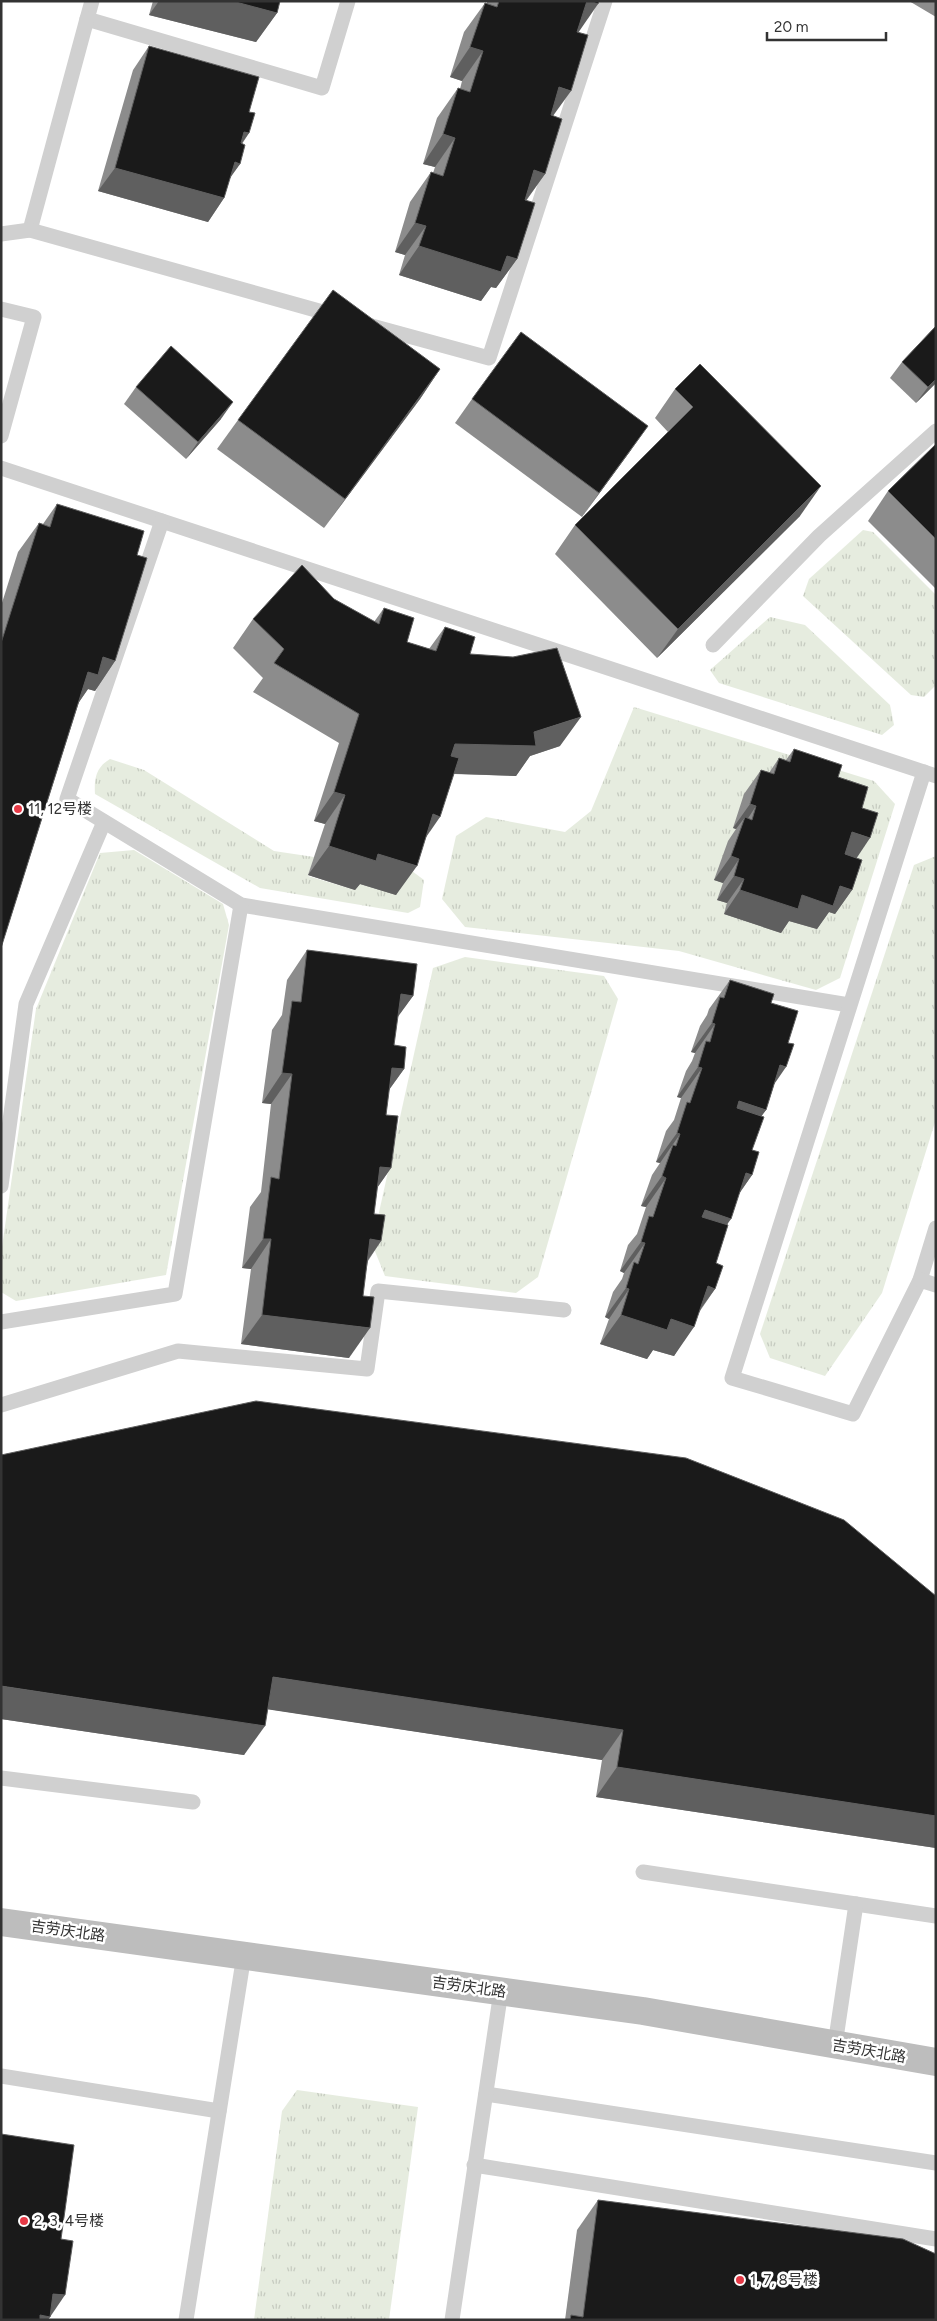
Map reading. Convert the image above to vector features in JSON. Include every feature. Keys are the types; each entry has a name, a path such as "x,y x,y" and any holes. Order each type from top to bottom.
{"main road":[{"name":"吉劳庆北路","path":"1,1922 643,2011 936,2062"}],"lane":[{"path":"30,230 92,1"},
{"path":"87,19 322,88 348,1"},
{"path":"1,234 30,230 489,358 605,1"},
{"path":"1,309 34,317 1,436"},
{"path":"713,646 820,536 936,431"},
{"path":"1,468 930,774 848,1005 732,1378 853,1414 920,1280 936,1228"},
{"path":"162,521 67,799 241,905 848,1005"},
{"path":"1,1186 26,1004 104,822"},
{"path":"1,1322 175,1294 241,905"},
{"path":"920,1280 936,1285"},
{"path":"1,1405 178,1351 367,1369 378,1291 564,1310"},
{"path":"1,1778 193,1802"},
{"path":"644,1872 936,1916"},
{"path":"835,2044 856,1904"},
{"path":"186,2320 244,1955"},
{"path":"452,2320 501,1991"},
{"path":"1,2076 219,2111"},
{"path":"486,2094 936,2163"},
{"path":"474,2165 936,2239"}],"green space":[{"path":"863,530 873,532 936,595 936,685 924,697 911,695 803,596 809,579"},
{"path":"770,617 805,625 890,705 894,725 882,735 719,683 710,670"},
{"path":"634,707 874,781 895,804 840,978 816,990 679,951 465,927 442,899 456,836 486,817 565,832 591,811"},
{"path":"110,759 144,770 274,851 314,857 308,876 355,890 357,883 412,871 424,880 420,907 408,913 260,888 95,794 97,774 105,762"},
{"path":"134,850 223,904 229,925 166,1275 16,1301 1,1292 1,1254 36,1009 100,853"},
{"path":"936,856 936,1119 882,1293 825,1376 770,1358 760,1334 914,865"},
{"path":"465,957 604,976 618,999 538,1277 516,1293 385,1276 372,1244 433,968"},
{"path":"297,2090 418,2107 389,2320 254,2320 282,2111"}],"building":[{"path":"232,1 280,1 277,13"},
{"path":"499,1 587,1 577,32 588,35 571,91 559,87 551,115 562,119 545,174 534,170 525,200 535,203 517,259 507,256 501,272 419,246 426,226 415,223 431,172 443,176 455,138 443,134 458,88 470,92 483,51 470,47 485,3 497,7"},
{"path":"149,46 259,77 249,112 255,113 249,133 244,132 241,143 245,145 240,164 235,162 224,198 115,168"},
{"path":"333,290 440,369 345,499 238,420"},
{"path":"936,326 936,379 928,387 902,362"},
{"path":"521,332 648,426 599,493 472,399"},
{"path":"171,346 233,402 198,442 136,387"},
{"path":"700,364 821,486 678,629 575,525 693,407 675,389"},
{"path":"936,444 936,539 888,491"},
{"name":"11, 12号楼","path":"57,504 144,531 137,555 147,558 115,661 103,657 98,675 88,672 1,948 1,643 39,523 50,527"},
{"path":"302,565 334,599 379,624 384,608 414,618 407,642 436,651 445,627 475,637 470,654 513,657 557,648 581,717 534,732 536,746 455,744 451,756 459,758 440,817 433,814 417,866 378,854 376,861 329,846 345,795 334,792 359,714 274,663 284,649 253,619"},
{"path":"794,749 842,765 838,777 868,787 862,808 878,813 870,838 852,832 845,854 862,860 852,890 840,886 833,906 802,895 798,909 740,890 744,879 734,876 739,859 731,856 745,817 752,820 756,806 750,804 761,770 774,774 779,758 790,762"},
{"path":"307,950 417,964 413,996 401,994 394,1045 406,1047 404,1069 392,1068 386,1115 398,1116 391,1168 380,1167 374,1214 385,1215 381,1241 370,1239 363,1296 374,1297 370,1328 262,1315 271,1239 263,1239 271,1177 279,1179 292,1074 282,1073 292,1001 301,1002"},
{"path":"730,980 774,994 771,1003 798,1011 788,1043 794,1044 786,1067 780,1065 766,1110 739,1101 737,1108 764,1117 752,1150 759,1152 752,1175 746,1173 731,1219 705,1210 702,1217 728,1225 716,1263 723,1266 715,1289 708,1286 694,1327 671,1319 667,1330 621,1315 629,1289 626,1288 634,1262 638,1264 645,1243 641,1242 649,1216 653,1217 666,1178 662,1176 673,1145 676,1146 680,1134 677,1133 687,1102 690,1103 702,1068 698,1067 706,1041 710,1042 715,1024 712,1023 720,997 724,998"},
{"path":"256,1401 686,1458 844,1520 936,1596 936,1816 617,1767 623,1730 273,1677 265,1726 1,1686 1,1455"},
{"path":"1,2134 74,2145 61,2239 73,2241 65,2295 53,2294 50,2317 40,2315 40,2320 1,2320"},
{"name":"1, 7, 8号楼","path":"598,2200 903,2239 936,2254 936,2320 570,2320 571,2315 583,2317"}],"place":[{"name":"11, 12号楼","path":"18,809"},
{"name":"2, 3, 4号楼","path":"24,2221"},
{"name":"1, 7, 8号楼","path":"740,2280"}]}
